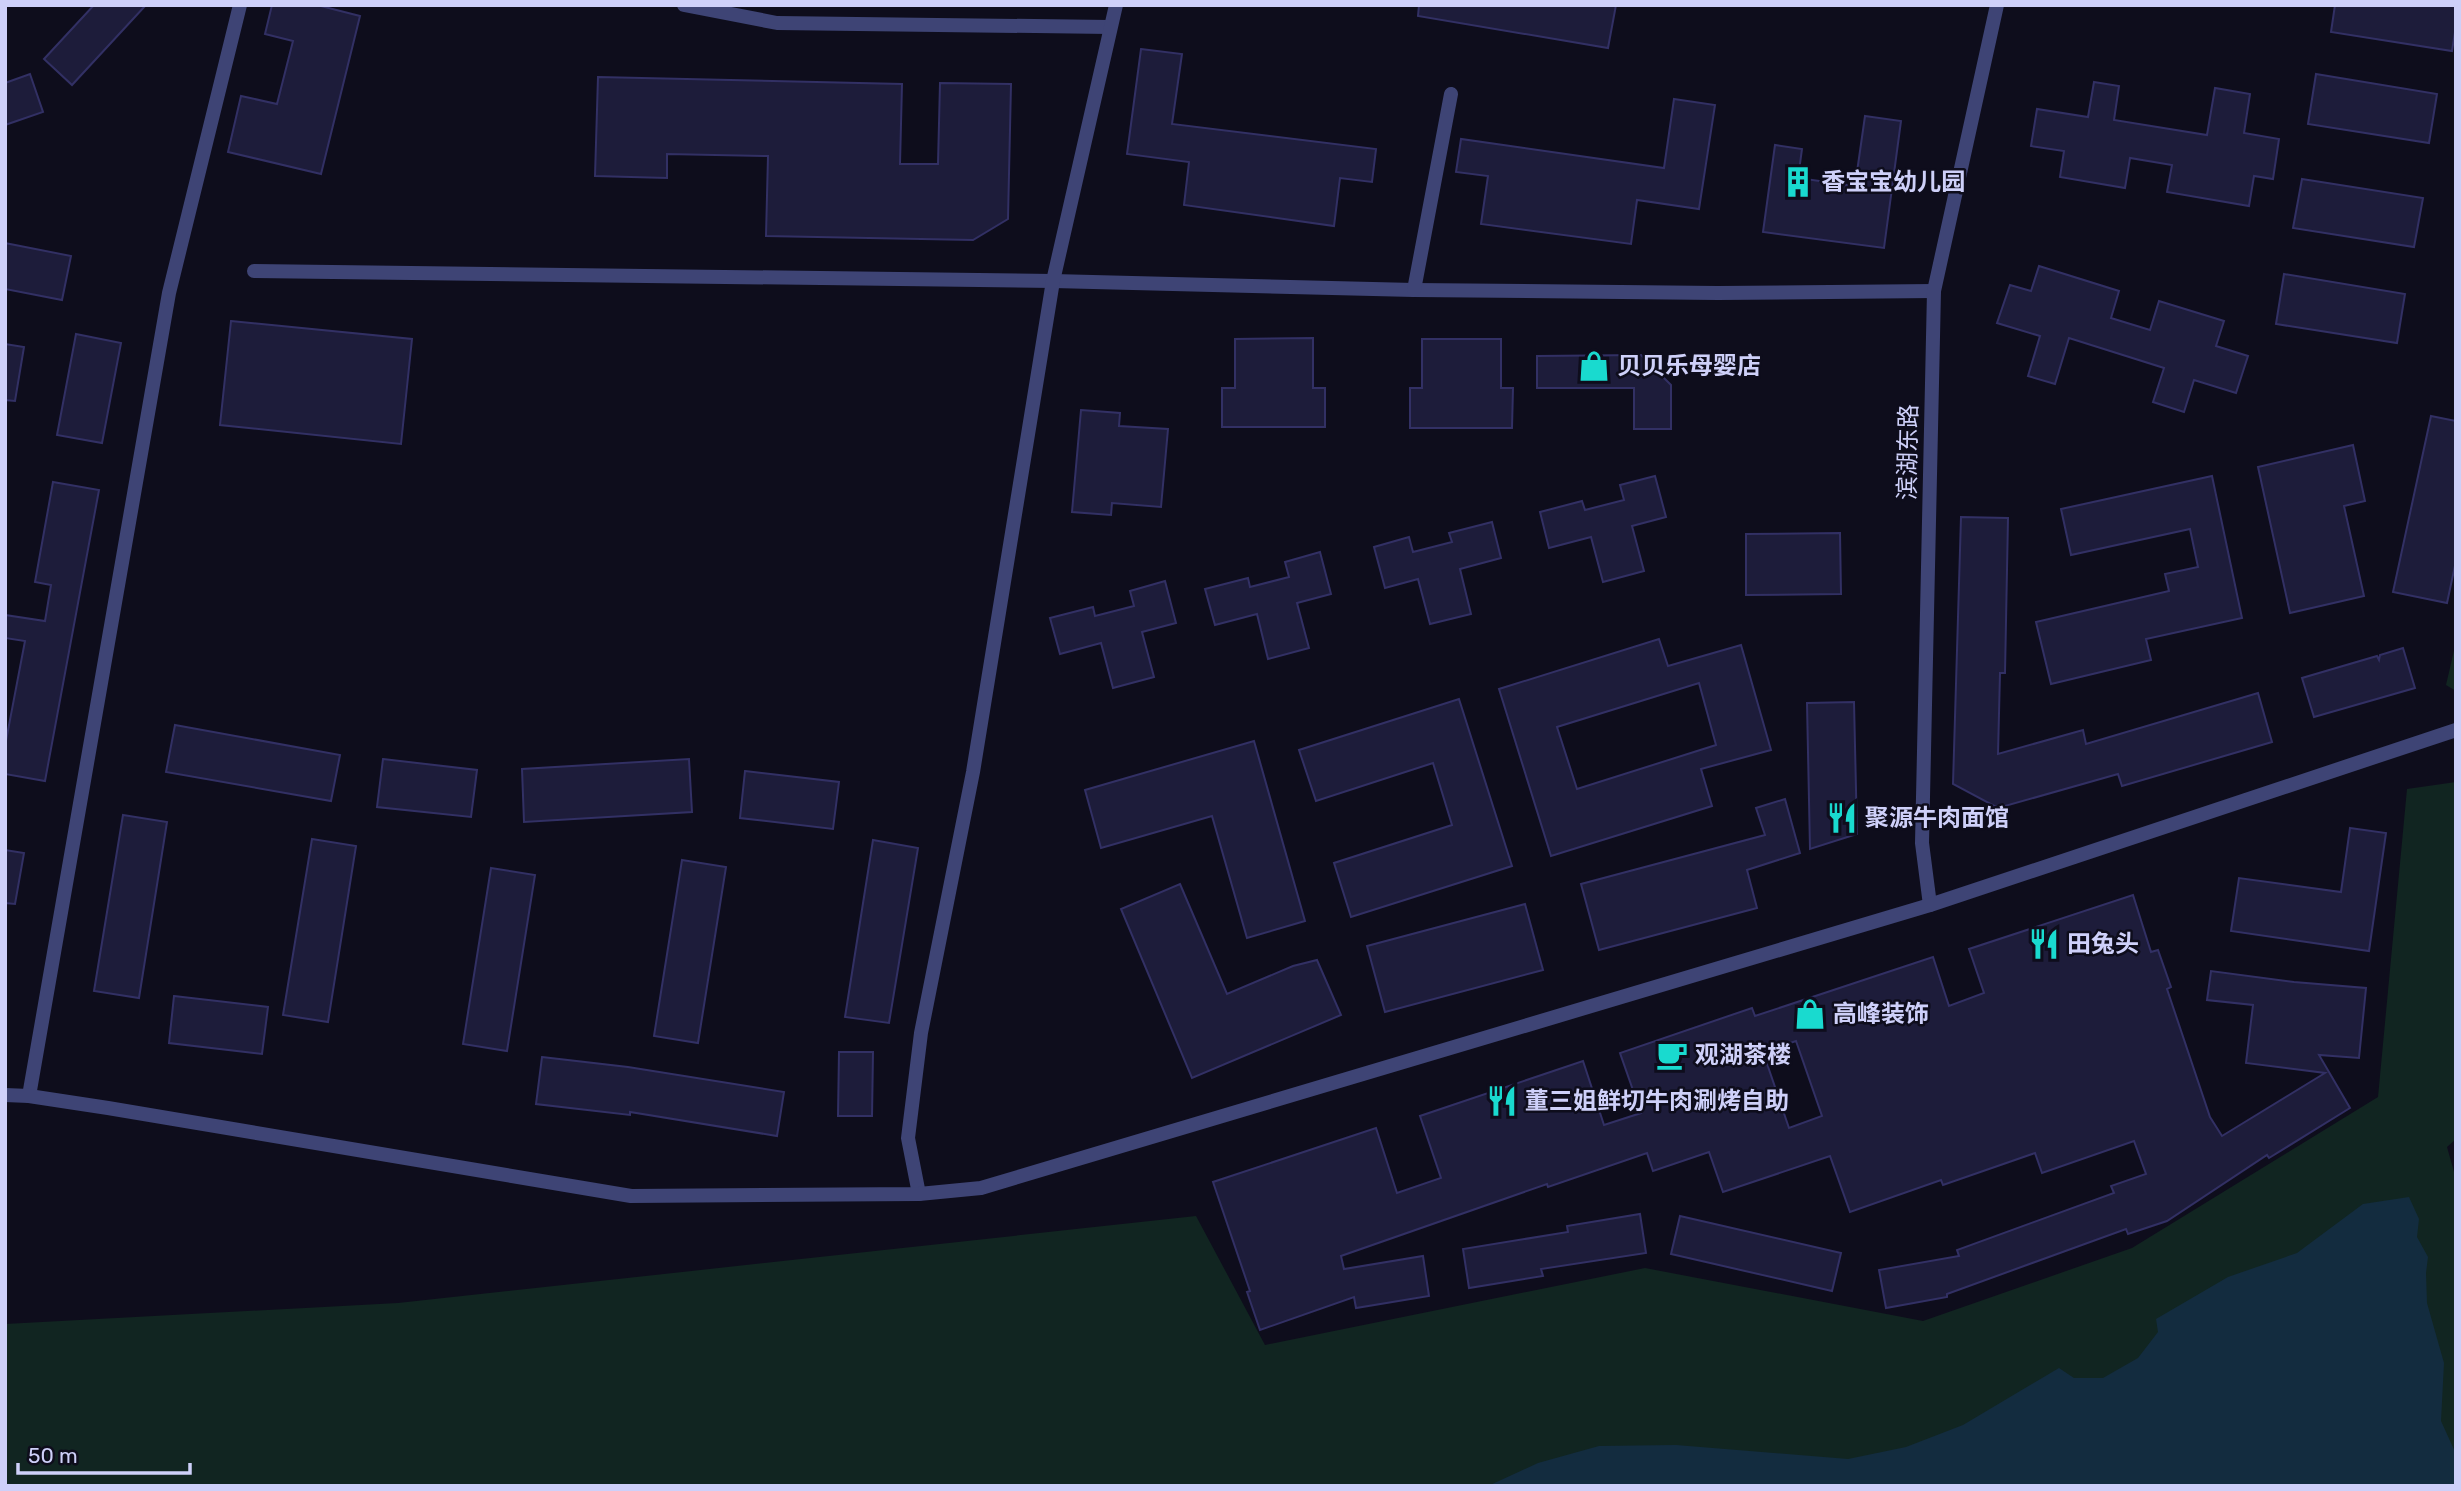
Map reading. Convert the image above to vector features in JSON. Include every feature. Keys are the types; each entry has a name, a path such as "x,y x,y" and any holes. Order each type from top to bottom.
{"street":[{"path":"29,1096 169,293 240,5"},
{"path":"684,5 777,23 1110,27"},
{"path":"919,1194 908,1138 921,1033 973,772 1053,281 1116,5"},
{"name":"滨湖东路","path":"1930,905 1922,843 1934,291 1997,5"},
{"path":"1414,290 1451,94"},
{"path":"254,271 1053,281 1414,290 1704,293 1934,291"},
{"path":"5,1095 29,1096 631,1196 919,1194 981,1188 1930,905 2456,730"}],"green space":[{"path":"2456,642 2456,691 2446,685"},
{"path":"2456,782 2456,1139 2447,1147 2456,1179 2456,1486 5,1486 5,1324 398,1303 1196,1216 1265,1345 1645,1268 1923,1321 2132,1248 2378,1097 2407,789"}],"water":[{"path":"2409,1197 2419,1219 2417,1237 2428,1257 2427,1303 2444,1363 2441,1421 2456,1454 2456,1486 1488,1486 1538,1463 1599,1446 1676,1445 1848,1459 1906,1447 1963,1425 2059,1368 2074,1378 2103,1378 2138,1358 2158,1332 2156,1319 2228,1277 2297,1253 2363,1204"}],"building":[{"path":"94,5 146,5 72,85 44,59"},
{"path":"272,5 317,5 360,16 321,174 228,152 241,96 277,104 293,41 265,34"},
{"path":"1419,5 1616,5 1608,48 1418,16"},
{"path":"2335,5 2456,5 2452,51 2331,32"},
{"path":"1141,49 1182,54 1172,124 1376,149 1372,182 1340,178 1334,226 1184,205 1189,162 1127,154"},
{"path":"30,74 43,112 5,125 5,83"},
{"path":"2316,74 2437,94 2429,143 2308,124"},
{"path":"598,77 902,84 900,164 938,164 940,83 1011,84 1008,219 973,240 766,236 768,156 667,154 667,178 595,176"},
{"path":"2094,82 2119,86 2114,120 2207,135 2215,88 2250,94 2244,133 2279,139 2273,179 2254,176 2249,206 2167,192 2172,165 2130,158 2125,188 2060,177 2064,151 2031,146 2037,109 2088,117"},
{"path":"1674,99 1715,105 1699,209 1637,200 1631,244 1481,224 1488,176 1456,172 1461,139 1664,168"},
{"name":"香宝宝幼儿园","path":"1865,116 1901,121 1884,248 1763,232 1775,145 1802,149 1798,178 1855,186"},
{"path":"2302,179 2423,198 2414,247 2293,228"},
{"path":"5,243 71,256 62,300 5,289"},
{"path":"2039,266 2119,291 2111,318 2150,330 2159,301 2224,321 2216,346 2248,356 2236,393 2194,380 2184,412 2153,402 2164,368 2069,338 2055,384 2028,376 2040,336 1997,323 2010,285 2031,291"},
{"path":"2284,274 2405,294 2397,343 2276,324"},
{"path":"231,321 412,339 401,444 220,425"},
{"path":"76,334 121,343 102,443 57,435"},
{"path":"1313,338 1313,388 1325,388 1325,427 1222,427 1222,388 1235,388 1235,339"},
{"path":"1422,339 1501,339 1501,388 1513,388 1512,428 1410,428 1410,388 1422,388"},
{"path":"5,344 24,347 15,401 5,400"},
{"path":"1641,355 1671,385 1671,429 1634,429 1634,388 1537,388 1537,356"},
{"path":"1081,410 1120,413 1119,426 1168,429 1161,507 1112,503 1111,515 1072,512"},
{"path":"2431,416 2456,421 2456,561 2447,603 2393,592"},
{"path":"2353,445 2365,501 2344,506 2364,596 2290,613 2258,467"},
{"path":"1655,476 1666,517 1632,526 1644,571 1603,582 1591,537 1549,548 1540,512 1582,501 1585,510 1624,500 1620,485"},
{"path":"2212,476 2242,618 2146,639 2151,660 2051,684 2036,622 2169,591 2165,574 2198,567 2190,529 2071,555 2061,509"},
{"path":"53,482 99,490 45,781 5,774 5,746 25,641 5,638 5,615 45,621 51,585 35,582"},
{"path":"1961,517 2008,518 2005,673 2000,673 1998,754 2083,730 2086,744 2258,693 2272,742 2122,786 2118,774 1998,808 1953,784"},
{"path":"1492,522 1501,558 1460,569 1471,614 1430,624 1418,579 1385,588 1374,547 1409,537 1413,552 1452,542 1449,533"},
{"path":"1840,533 1841,594 1746,595 1746,534"},
{"path":"1320,552 1331,594 1297,603 1309,648 1268,659 1257,614 1215,625 1205,589 1248,578 1250,587 1289,577 1285,562"},
{"path":"1165,581 1176,623 1142,632 1154,677 1113,688 1101,643 1060,654 1050,618 1093,607 1095,616 1134,606 1130,591"},
{"path":"1659,639 1668,666 1741,645 1771,750 1701,769 1712,806 1551,856 1499,689","holes":["1699,683 1716,745 1577,789 1557,727"]},
{"path":"2403,648 2415,688 2314,717 2302,678 2377,656 2379,660 2380,655"},
{"path":"1459,699 1512,866 1351,917 1334,863 1452,825 1433,763 1316,801 1299,750"},
{"path":"1854,702 1857,834 1810,849 1807,703"},
{"path":"175,725 340,755 331,801 166,772"},
{"path":"1254,741 1305,921 1247,938 1212,816 1101,848 1085,790"},
{"path":"383,759 477,770 471,817 377,807"},
{"path":"689,759 692,812 524,822 522,769"},
{"path":"745,771 839,782 833,829 740,818"},
{"path":"1785,799 1800,853 1747,870 1757,908 1599,950 1581,884 1765,835 1756,808"},
{"path":"123,815 167,822 139,998 94,991"},
{"path":"2350,828 2386,833 2369,951 2231,931 2239,878 2341,892"},
{"path":"312,839 356,846 328,1022 283,1015"},
{"path":"873,840 918,848 889,1023 845,1017"},
{"path":"5,850 24,853 15,904 5,903"},
{"path":"682,860 726,867 698,1043 654,1036"},
{"path":"491,868 535,875 507,1051 463,1044"},
{"path":"1180,884 1227,994 1293,966 1317,960 1341,1015 1192,1078 1121,909"},
{"path":"2133,895 2151,952 2158,950 2171,987 2167,989 2210,1117 2222,1136 2325,1073 2246,1063 2253,1005 2207,1000 2211,971 2366,988 2359,1058 2319,1055 2350,1108 2269,1158 2267,1155 2167,1221 2128,1234 2126,1229 1947,1294 1947,1297 1886,1308 1879,1270 1959,1256 1957,1250 2114,1193 2111,1186 2146,1174 2134,1141 2042,1173 2035,1153 1943,1185 1941,1180 1850,1212 1830,1156 1723,1192 1709,1152 1653,1171 1647,1153 1548,1187 1547,1184 1341,1256 1344,1269 1423,1256 1429,1296 1356,1308 1354,1297 1260,1330 1247,1292 1250,1291 1213,1182 1376,1128 1397,1193 1441,1178 1420,1116 1583,1061 1604,1125 1641,1113 1620,1053 1752,1008 1755,1016 1933,957 1949,1006 1984,993 1969,949","holes":["1796,1041 1822,1116 1789,1128 1763,1052"]},
{"path":"1525,904 1543,970 1385,1012 1367,946"},
{"path":"174,996 268,1007 262,1054 169,1043"},
{"path":"839,1052 873,1052 872,1116 838,1116"},
{"path":"542,1057 628,1067 784,1092 777,1136 630,1112 630,1115 536,1104"},
{"path":"1640,1214 1646,1253 1541,1269 1543,1276 1469,1288 1463,1249 1568,1232 1567,1226"},
{"path":"1680,1216 1841,1253 1832,1291 1671,1254"}],"place":[{"name":"香宝宝幼儿园","path":"1798,182"},
{"name":"贝贝乐母婴店","path":"1594,366"},
{"name":"聚源牛肉面馆","path":"1842,818"},
{"name":"田兔头","path":"2044,944"},
{"name":"高峰装饰","path":"1810,1014"},
{"name":"观湖茶楼","path":"1672,1055"},
{"name":"董三姐鲜切牛肉涮烤自助","path":"1502,1101"}]}
